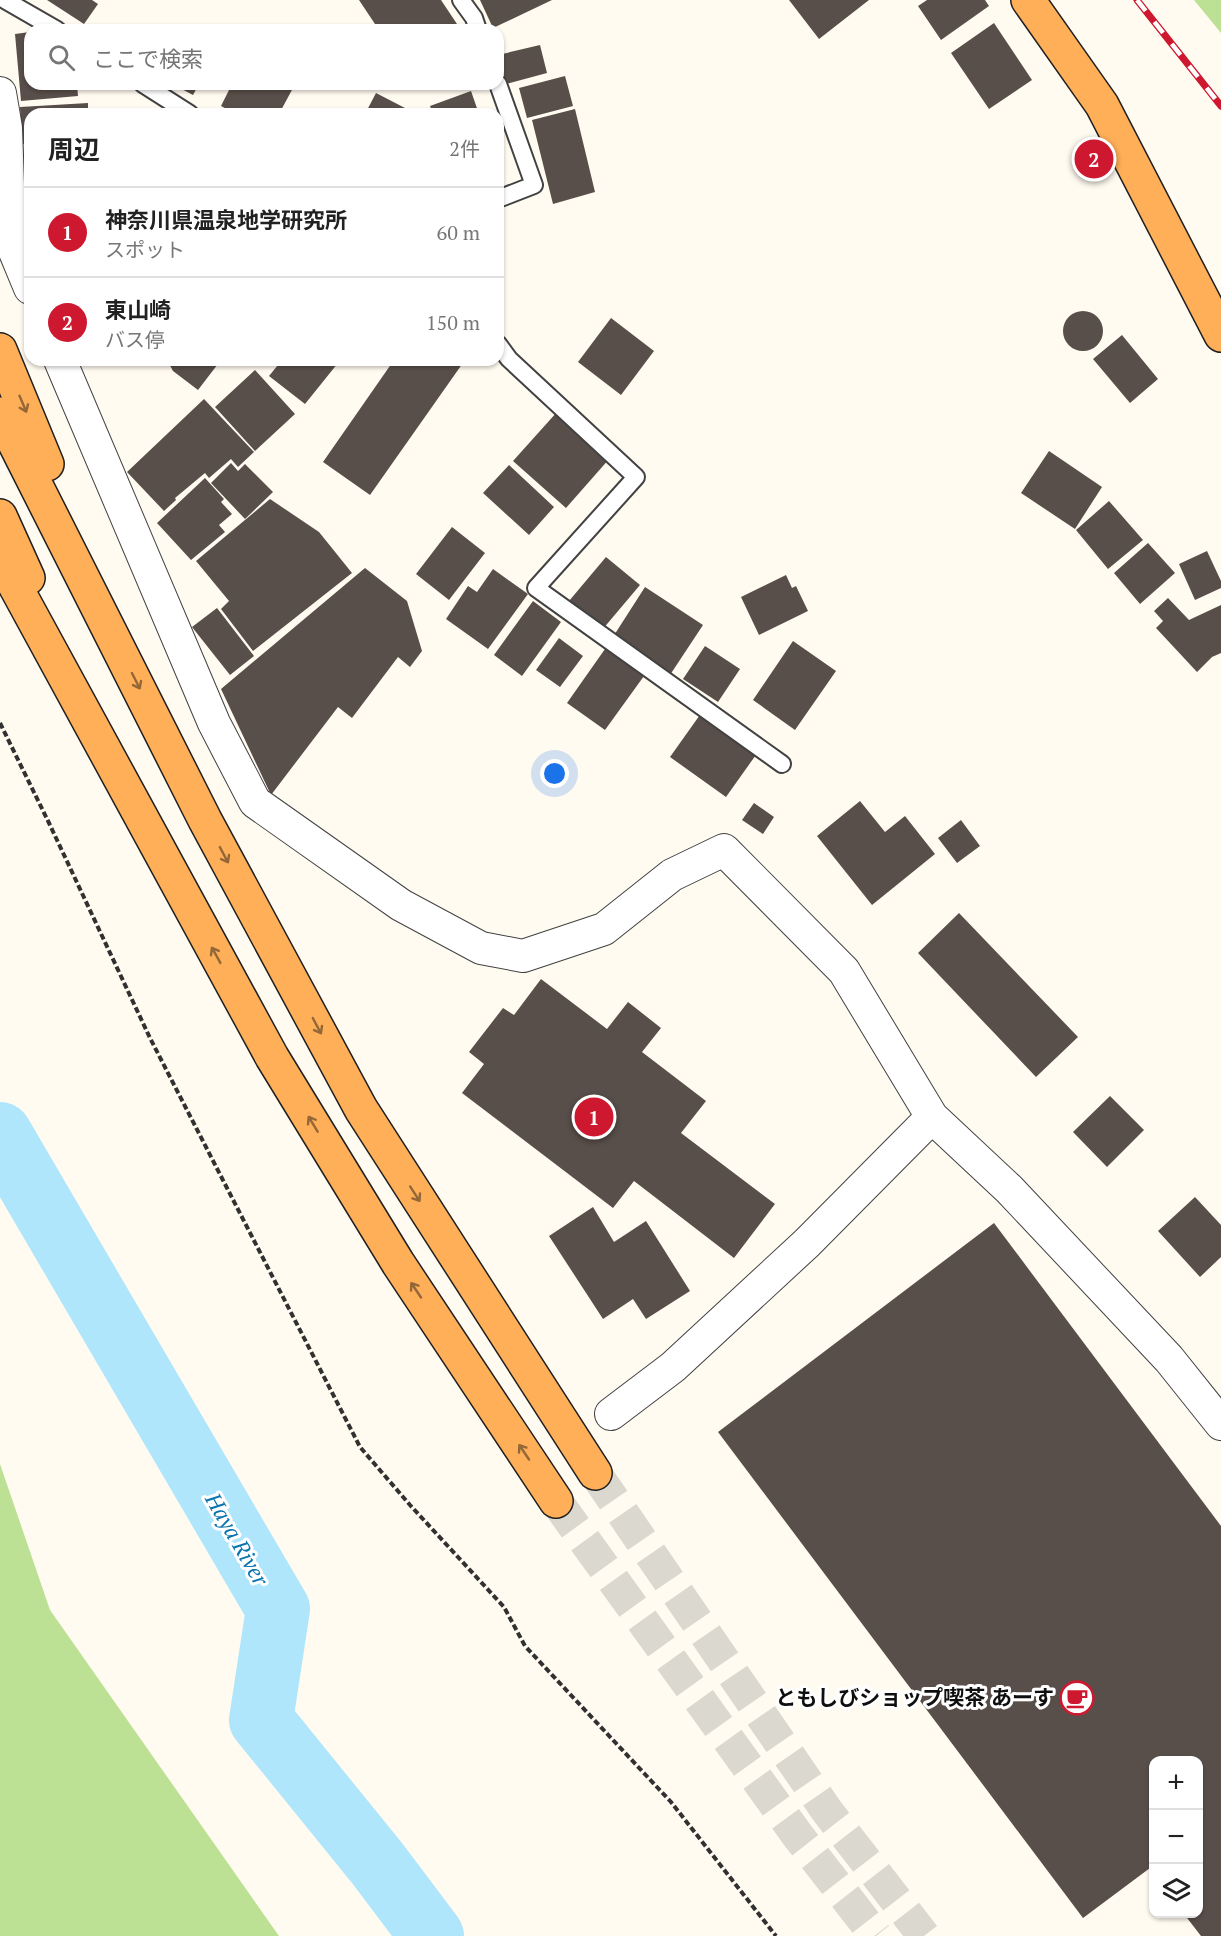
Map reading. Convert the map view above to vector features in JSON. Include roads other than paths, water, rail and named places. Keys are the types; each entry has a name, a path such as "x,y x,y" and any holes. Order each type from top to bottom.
{"highway":[{"path":"1028,0 1102,105 1221,334"},
{"path":"0,350 39,443 110,628"},
{"path":"0,414 206,820 361,1109 595,1473"},
{"path":"0,516 130,797"},
{"path":"0,558 278,1067 398,1263 556,1501"}],"street":[{"path":"0,93 6,128 10,240 24,274"},
{"path":"63,366 214,723 255,802 401,905 481,948 523,956 604,929 672,875 724,850 844,971 932,1117 1009,1190 1153,1342 1221,1424"},
{"path":"611,1414 673,1367 807,1243 932,1117"}],"lane":[{"path":"5,0 47,24"},
{"path":"460,0 476,24"},
{"path":"152,90 181,108"},
{"path":"500,90 534,185 504,197"},
{"path":"504,352 636,477 536,588 782,764"}],"waterway":[{"name":"Haya River","path":"0,1134 278,1609 261,1720 377,1863 432,1936"}],"tunnel":[{"path":"595,1473 827,1811 924,1936"},
{"path":"556,1501 798,1836 876,1936"}],"railway":[{"path":"1137,0 1221,106"}],"place":[{"name":"東山崎","path":"1094,159"},
{"name":"神奈川県温泉地学研究所","path":"594,1117"},
{"name":"ともしびショップ喫茶 あーす","path":"1077,1698"}]}
